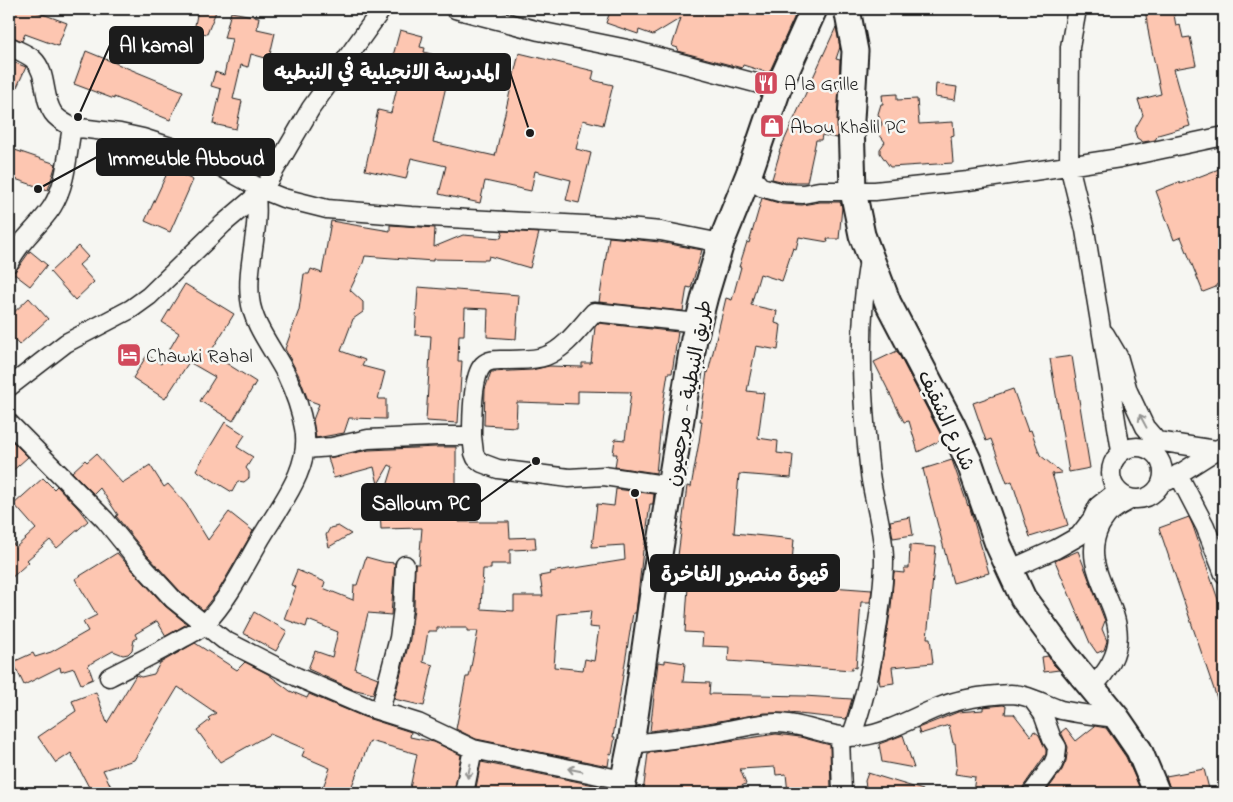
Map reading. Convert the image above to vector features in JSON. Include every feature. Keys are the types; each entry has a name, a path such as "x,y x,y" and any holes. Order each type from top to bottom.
{"main road":[{"name":"طريق النبطية - مرجعيون","path":"622,787 631,744 655,580 698,323 721,242 749,174 778,89 814,9"},
{"name":"شارع الشقيف","path":"847,9 855,51 852,120 853,191 860,226 888,303 952,424 970,464 1009,570 1023,598 1043,626 1118,718 1139,750 1157,793"}],"street":[{"path":"109,677 204,626 229,593 286,496 300,468 307,441 299,407 286,374 264,336 250,302 249,281 260,194 311,108 380,9"},
{"path":"455,9 539,31 632,50 778,89"},
{"path":"1078,9 1070,47 1069,165 1085,230 1121,451"},
{"path":"9,46 33,59 42,76 52,112 59,120 72,127 128,135 203,157 260,194 327,209 411,216 604,226 661,231 721,242"},
{"path":"9,263 21,243 52,207 59,193 64,179 72,127"},
{"path":"749,174 761,187 783,193 875,191 928,186 1120,158 1224,136"},
{"path":"9,386 66,343 132,308 149,296 223,224 245,204 260,194"},
{"path":"842,793 845,737 859,717 870,677 880,611 884,558 870,474 862,369 866,273 870,253"},
{"path":"671,486 604,476 569,478 498,470 482,463 476,458 474,453 472,436 474,392 479,371 486,362 492,360 532,360 545,356 559,348 594,312 698,323"},
{"path":"1100,326 1118,356 1128,391 1164,470 1161,486"},
{"path":"9,424 105,520 139,562 173,599 204,626 224,640 298,677 380,711 418,723 473,749 622,787"},
{"path":"305,449 332,447 368,439 472,436"},
{"path":"1125,495 1110,476 1114,460 1121,451 1154,446 1220,447"},
{"path":"1009,570 1056,550 1079,536 1092,519 1098,506 1125,495 1148,498 1161,486 1220,447"},
{"path":"1178,474 1205,526 1224,574"},
{"path":"1092,687 1111,665 1116,654 1118,631 1096,564 1095,536 1110,511 1125,495"},
{"path":"380,711 399,638 403,608 405,565"},
{"path":"631,744 701,735 764,723 800,726 845,737 864,736 910,720 938,707 979,696 1014,694 1089,716 1118,718"},
{"path":"1032,699 1043,714 1057,747 1053,764 1032,793"},
{"path":"464,793 473,749"}],"building":[{"path":"16,9 29,9 67,23 58,46 25,34 22,41 9,35 9,26"},
{"path":"198,9 217,9 207,34 194,31"},
{"path":"611,9 798,9 769,73 743,65 742,68 677,51 678,48 672,46 681,18 653,35 639,30 638,34 606,23"},
{"path":"1145,9 1173,9 1176,26 1180,25 1183,38 1190,37 1196,65 1174,69 1190,126 1158,135 1155,140 1143,142 1137,138 1135,132 1143,115 1138,100 1161,94"},
{"path":"231,12 259,17 257,29 275,33 269,59 251,54 248,67 241,65 233,99 242,101 236,129 213,124 221,89 211,86 215,72 224,75 232,39 224,38"},
{"path":"836,27 840,47 836,59 840,60 837,138 822,135 821,140 816,140 807,182 785,182 772,179 779,152"},
{"path":"400,30 423,36 420,47 425,48 424,52 446,58 440,80 447,82 433,142 495,156 519,53 594,71 592,80 613,85 603,125 583,120 576,149 591,153 579,203 566,200 571,180 535,171 531,191 485,181 480,203 439,194 446,166 411,158 406,179 365,170 378,110 391,113 402,66 391,63"},
{"path":"86,51 183,91 170,120 114,97 114,99 74,84"},
{"path":"9,58 14,60 13,62 26,67 9,105"},
{"path":"936,84 957,87 955,100 935,97"},
{"path":"897,94 897,100 917,99 919,124 953,122 954,135 951,136 953,163 890,167 880,153 880,149 885,142 879,134 882,124 878,114 881,104 883,104 882,95"},
{"path":"9,148 56,164 48,190 9,177"},
{"path":"1224,167 1224,281 1216,285 1216,287 1203,292 1181,237 1174,240 1156,191"},
{"path":"169,169 193,180 170,232 145,221"},
{"path":"762,198 782,204 802,205 820,202 840,202 842,207 839,239 827,239 828,242 799,237 796,249 793,248 782,281 760,274 751,305 777,311 775,323 781,325 778,350 756,346 747,391 764,393 758,438 778,441 777,453 793,455 791,478 739,474 734,533 794,539 790,584 872,590 870,602 861,602 856,668 852,667 852,670 728,661 729,647 702,646 703,633 685,632 689,572 676,571 687,486 691,487 699,442 707,372 726,298 732,300 741,267 739,267 747,242 749,243"},
{"path":"331,221 390,231 390,225 435,228 434,247 463,235 501,238 503,231 539,233 530,268 489,256 488,260 433,259 433,261 365,256 350,290 363,302 363,312 353,319 341,351 365,360 362,366 385,372 378,399 386,399 386,419 349,418 344,433 316,438 313,420 319,404 308,400 299,376 285,349 299,310 304,274 309,274 311,269 322,273"},
{"path":"609,237 659,242 702,250 691,288 687,287 683,311 599,302"},
{"path":"78,246 88,257 79,265 94,282 75,300 50,272"},
{"path":"30,251 47,265 30,286 13,273"},
{"path":"185,284 234,314 210,353 256,382 233,421 200,401 215,377 189,362 165,399 133,378 147,355 161,364 179,333 162,322"},
{"path":"418,287 519,295 516,339 487,337 488,309 465,308 464,335 459,335 458,361 462,361 458,423 426,421 431,336 415,335"},
{"path":"29,298 48,319 19,345 9,334 9,317"},
{"path":"598,323 678,332 672,373 668,373 663,404 656,473 615,467 617,454 613,454 615,439 625,440 631,392 578,391 578,404 517,402 516,427 484,425 485,389 491,372 532,370 549,366 582,367 582,363 591,363 595,327"},
{"path":"897,351 943,439 918,452 909,421 904,422 874,362"},
{"path":"1072,356 1090,468 1069,472 1050,359"},
{"path":"1013,389 1028,431 1031,430 1040,455 1062,473 1052,474 1068,525 1030,537 1012,481 1007,483 991,439 986,441 973,403"},
{"path":"225,422 245,435 237,447 253,457 246,468 249,472 249,478 244,482 238,481 232,492 196,470"},
{"path":"9,438 28,457 9,474"},
{"path":"456,447 456,501 459,501 459,522 509,522 510,538 535,537 536,549 510,550 510,564 491,564 491,569 483,569 481,609 514,611 514,596 543,596 540,576 551,574 550,572 625,560 624,545 592,547 597,504 614,506 616,489 654,494 653,504 650,504 636,613 633,613 613,737 615,737 608,766 476,739 456,729 466,677 469,677 478,631 467,631 467,628 437,628 437,631 428,631 423,662 433,665 424,706 394,699 410,639 414,609 415,564 419,564 422,528 381,529 380,509 393,467 389,465 378,484 374,467 334,478 328,458 369,450","holes":["591,611 589,627 599,628 594,661 585,659 583,670 554,667 558,614"]},
{"path":"96,454 122,483 150,465 164,487 168,484 186,504 208,540 229,512 253,531 220,588 203,610 180,591 147,555 116,516 118,515 100,488 94,494 72,472 85,460 87,462"},
{"path":"952,460 969,505 989,573 953,583 923,469"},
{"path":"43,478 54,489 57,486 88,521 57,548 50,540 27,560 29,562 9,580 9,539 16,547 36,529 14,504"},
{"path":"910,517 913,535 893,538 890,521"},
{"path":"1189,517 1224,617 1224,712 1222,713 1159,528"},
{"path":"338,526 351,534 329,547 326,535 330,528"},
{"path":"910,545 936,547 927,638 930,638 933,663 892,667 894,683 880,685 879,679 891,608 894,572 904,573 904,568 909,568"},
{"path":"1078,551 1105,621 1102,629 1107,641 1104,650 1097,653 1090,643 1055,561"},
{"path":"117,553 165,606 187,624 166,636 157,621 135,634 137,638 134,640 132,650 128,654 123,655 113,651 88,665 93,679 81,684 74,668 61,672 60,667 24,685 13,662 33,653 35,657 51,652 88,631 83,622 97,615 75,579"},
{"path":"366,557 395,563 391,615 368,613 355,669 378,678 373,694 352,689 308,669 315,651 332,657 338,632 308,620 306,627 284,619 296,587 291,585 297,570 325,582 323,588 353,600 354,585 357,585"},
{"path":"254,612 287,631 276,651 243,633"},
{"path":"195,643 237,670 245,662 268,674 290,691 307,698 309,694 364,717 411,732 410,737 434,742 461,755 454,793 409,793 417,754 370,741 349,793 321,793 330,768 302,756 305,749 270,734 220,762 197,730 210,720 208,718 216,713 178,687 134,760 103,770 114,793 92,793 71,753 56,763 38,737 76,711 72,701 96,692 107,723 136,675 141,677 154,674 160,663"},
{"path":"1048,656 1059,670 1044,672 1042,657"},
{"path":"665,660 685,663 683,682 710,683 709,694 852,699 846,719 789,713 765,713 650,731 658,662 665,663"},
{"path":"1006,706 1005,714 1014,714 1031,736 1034,731 1039,735 1046,754 1023,787 1022,793 973,793 975,777 955,774 957,765 955,743 953,743 949,725 920,734 918,728 958,712 983,710 983,707"},
{"path":"1095,726 1106,728 1126,757 1142,793 1045,793 1062,770 1066,761 1068,747 1061,732 1066,728 1076,741"},
{"path":"776,734 800,737 830,745 831,793 788,793 786,774 776,775 775,767 740,769 746,784 725,793 643,793 648,753"},
{"path":"903,735 914,768 882,762 879,744"},
{"path":"481,762 604,787 603,793 475,793"},
{"path":"1204,769 1210,793 1171,793 1166,776"},
{"path":"868,773 923,790 923,793 867,793 865,781"}],"place":[{"name":"A la Grille","path":"766,83"},
{"name":"Al kamal","path":"78,117"},
{"name":"Abou Khalil PC","path":"772,126"},
{"name":"المدرسة الانجيلية في النبطيه","path":"530,133"},
{"name":"Immeuble Abboud","path":"38,189"},
{"name":"Chawki Rahal","path":"129,355"},
{"name":"Salloum PC","path":"536,461"},
{"name":"قهوة منصور الفاخرة","path":"635,493"}]}
